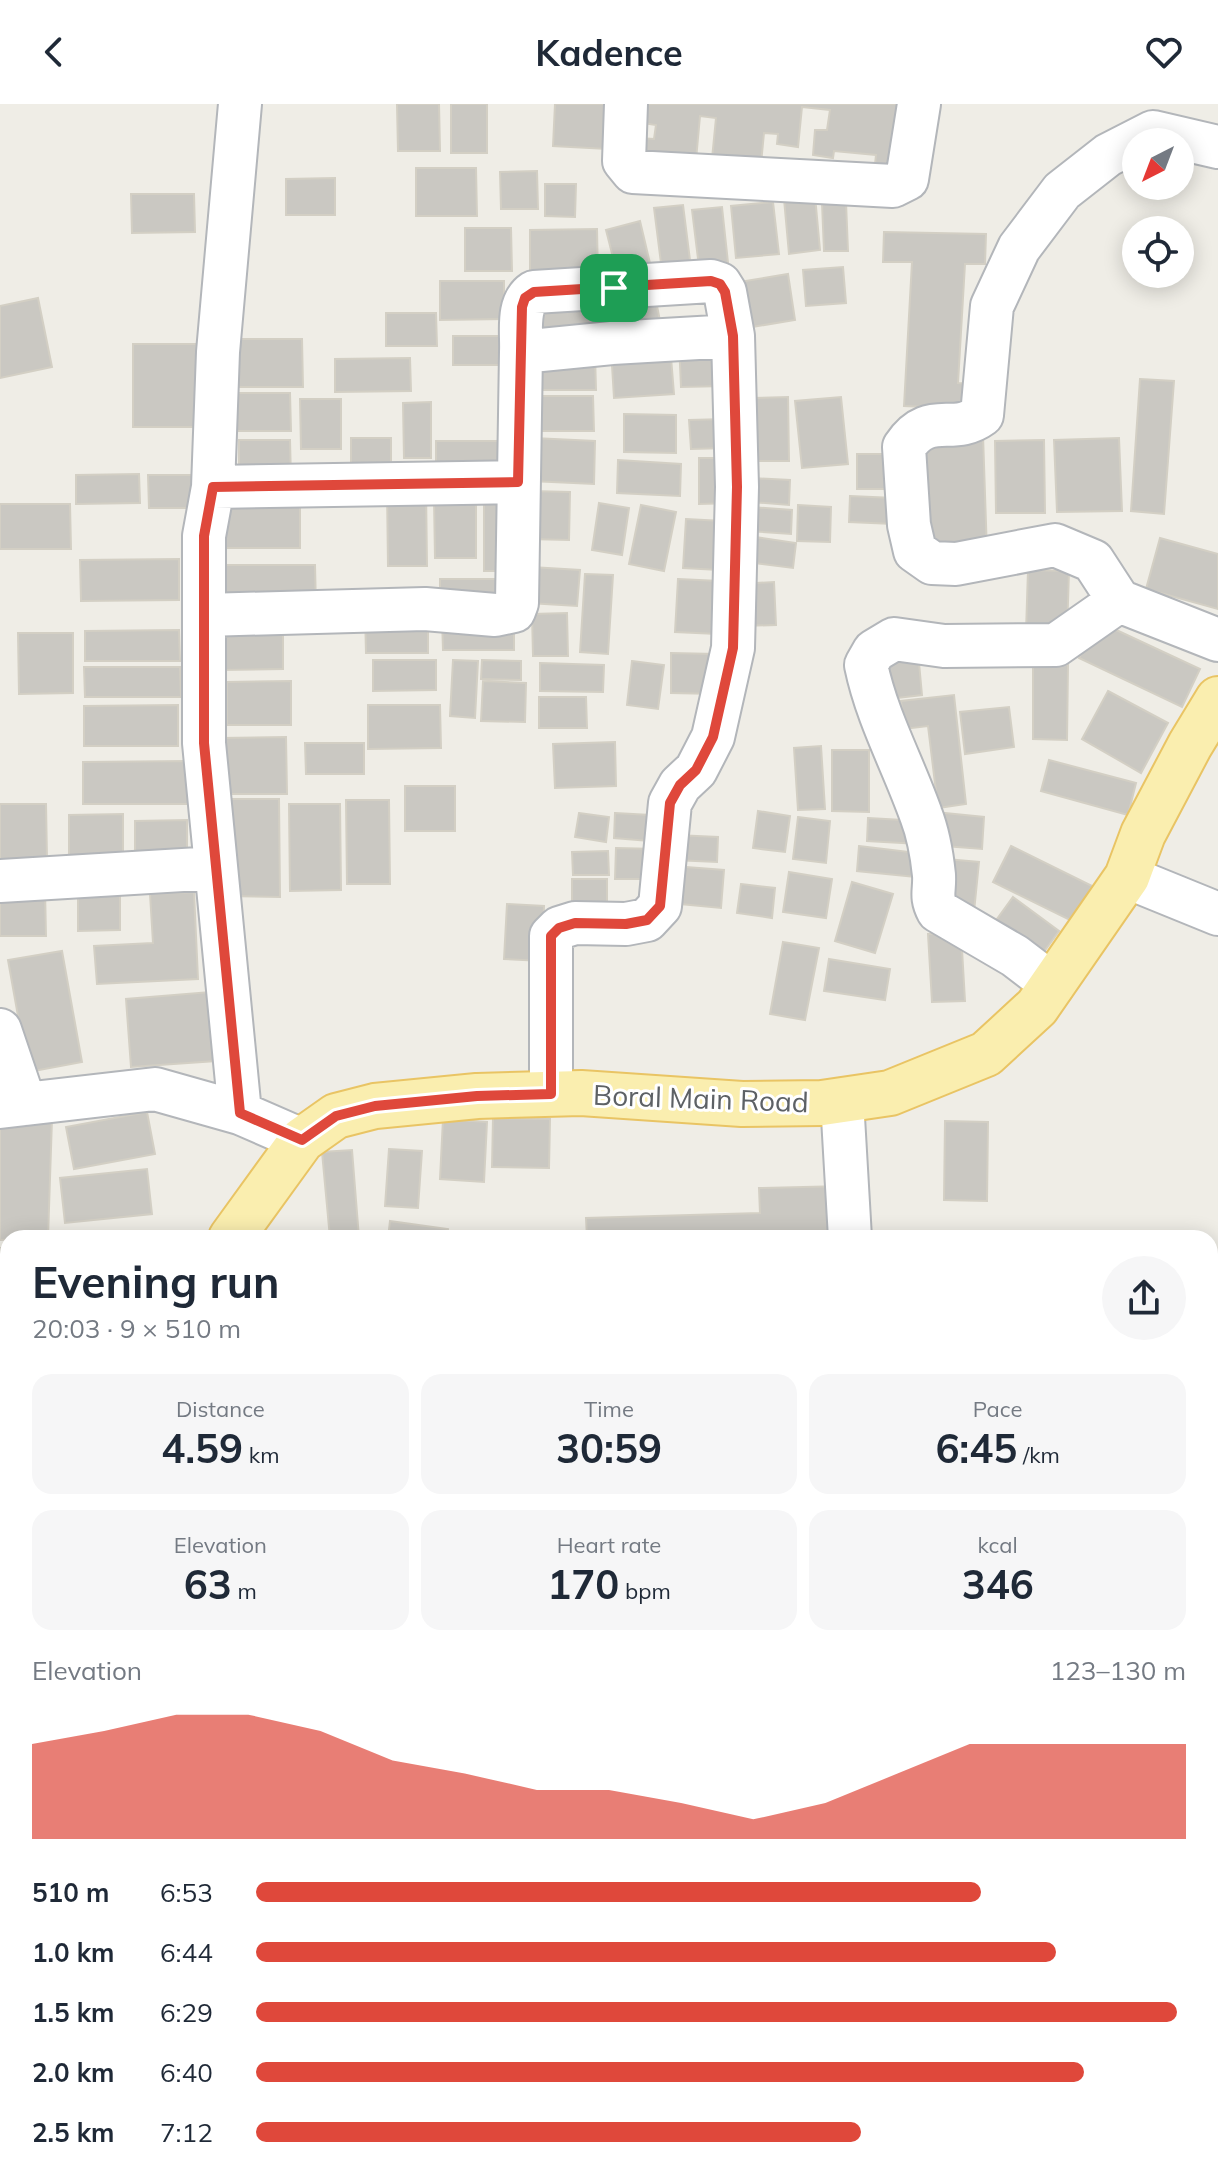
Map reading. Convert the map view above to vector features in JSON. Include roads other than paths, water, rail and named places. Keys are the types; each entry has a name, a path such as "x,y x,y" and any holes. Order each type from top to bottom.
{"main road":[{"name":"Boral Main Road","path":"239,1230 302,1140 336,1116 375,1106 477,1096 551,1094 653,1096 742,1104 822,1103 890,1093 986,1054 1037,1007 1127,877 1143,834 1218,699"}],"street":[{"path":"240,104 218,352 213,487 204,536 204,743 240,1113"},
{"path":"626,104 624,161 633,172 893,186 907,179 919,104"},
{"path":"1218,147 1153,132 1108,155 1062,191 1019,248 992,306 982,415 969,425 926,425 911,436 904,447 909,525 915,551 932,563 956,564 1055,545 1093,561 1119,601 1218,640"},
{"path":"205,615 425,609 495,615 514,611 517,603 522,307 525,298 534,292 711,281 720,284 725,292 733,336 737,487 733,648 713,737 696,770 680,785 670,803 660,906 647,920 626,924 575,923 559,928 551,936 551,1094"},
{"path":"521,352 733,336"},
{"path":"213,487 518,482"},
{"path":"1053,985 1015,956 938,911 932,900 934,876 922,817 876,706 866,665 874,651 894,639 944,646 1056,645 1119,601"},
{"path":"0,881 216,868"},
{"path":"1127,877 1218,914"},
{"path":"0,1030 12,1105 155,1089 240,1113 302,1140"},
{"path":"842,1100 850,1230"}]}
